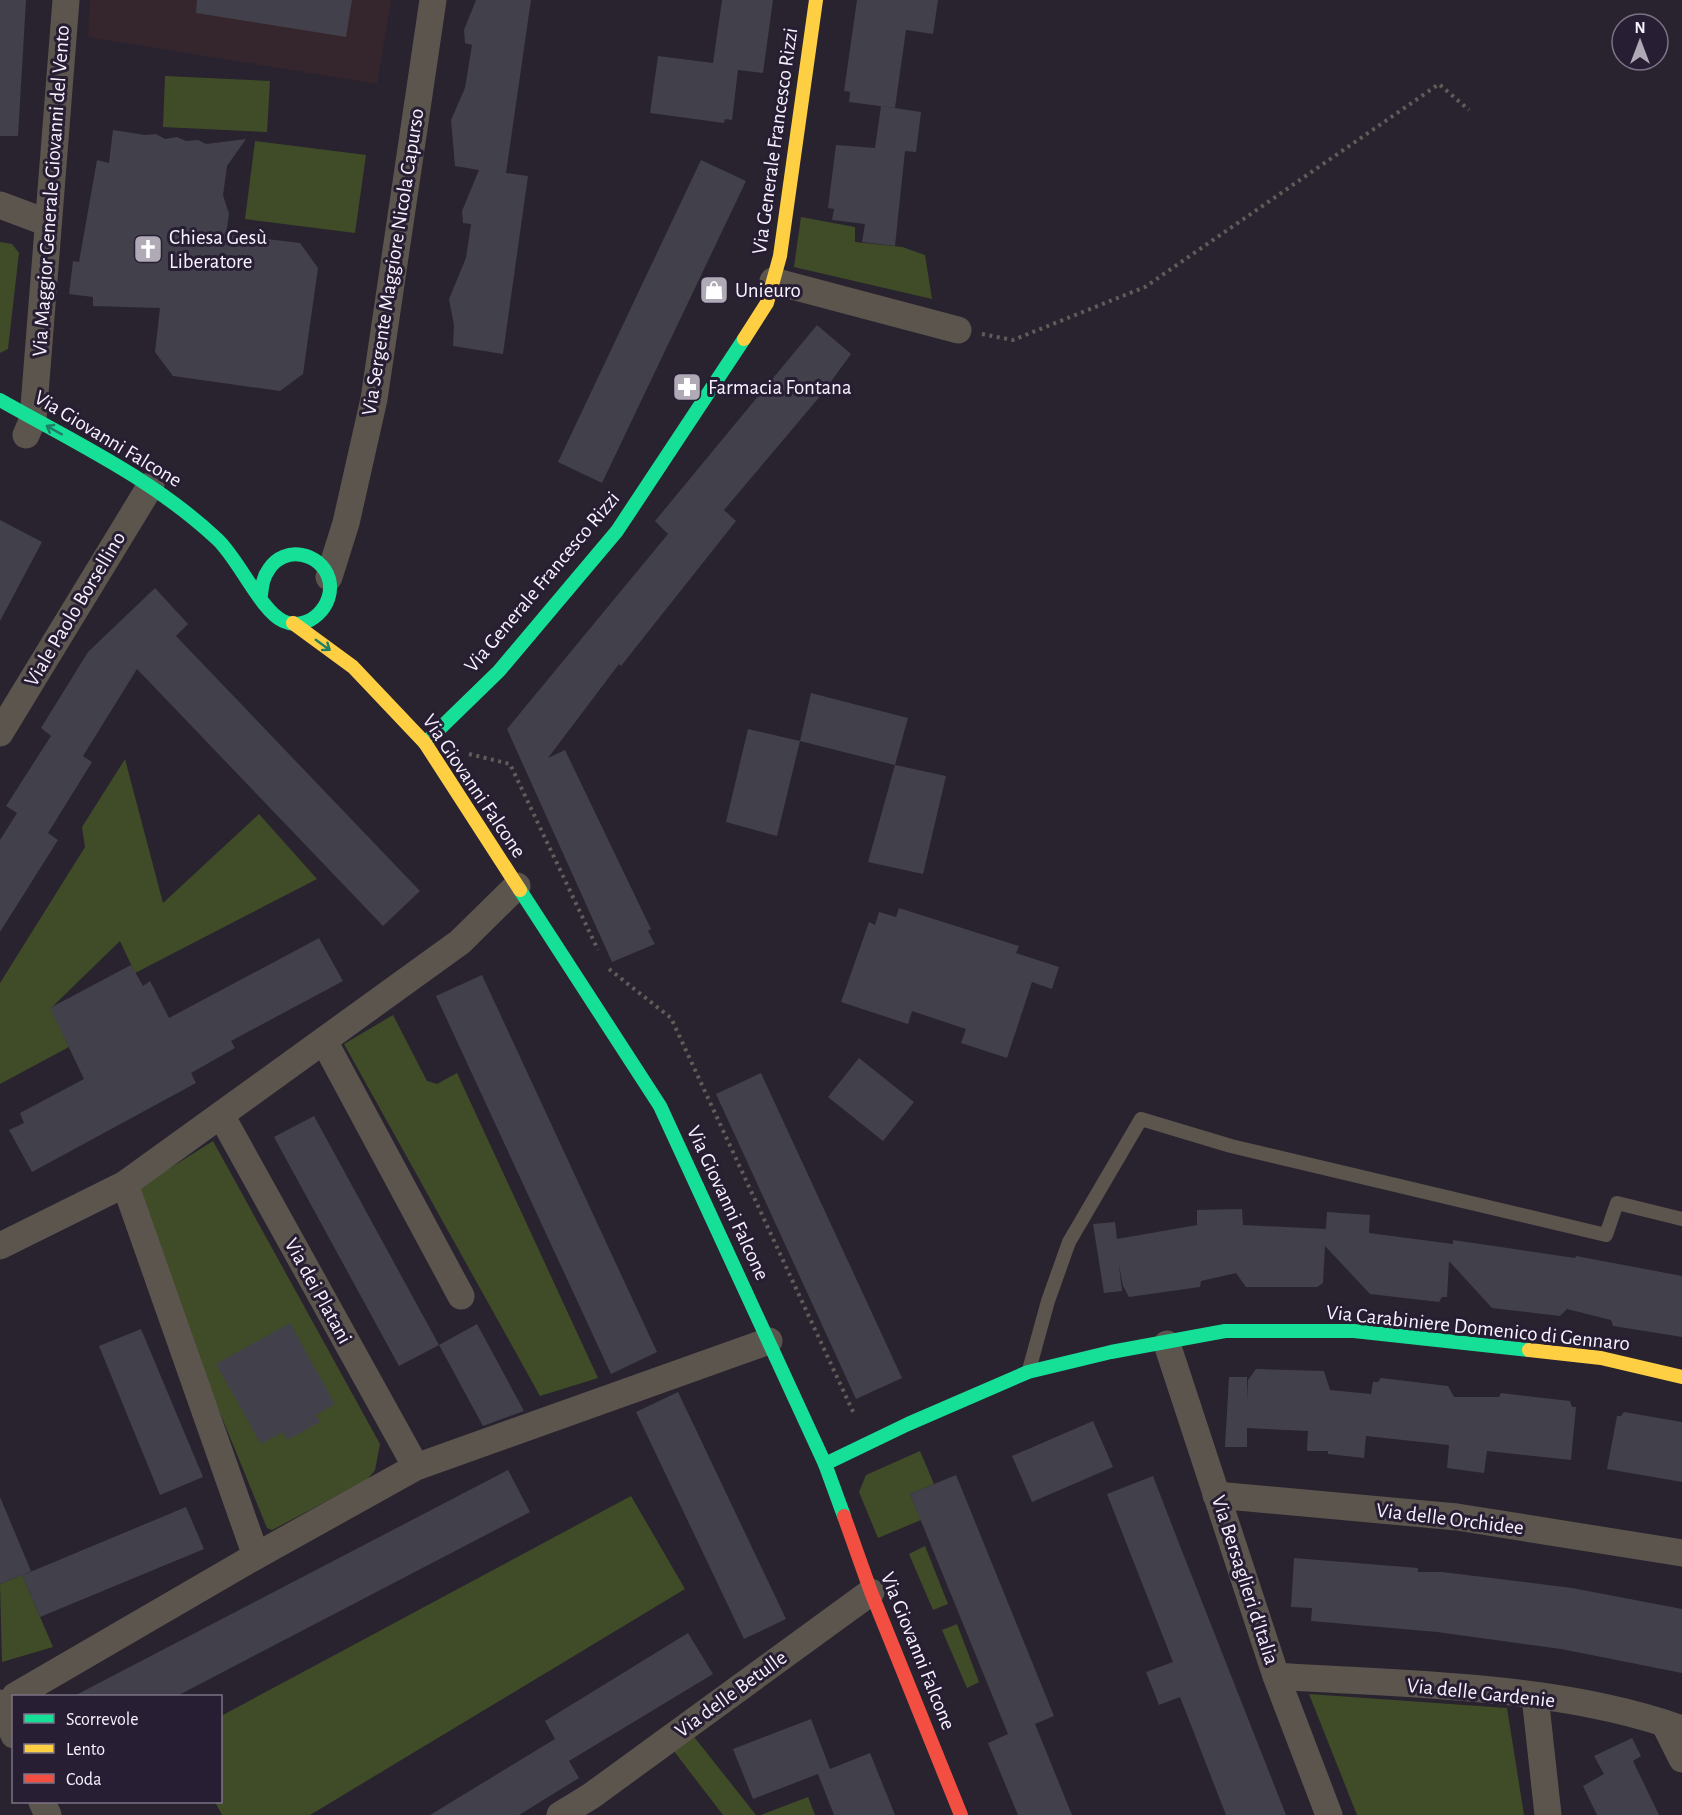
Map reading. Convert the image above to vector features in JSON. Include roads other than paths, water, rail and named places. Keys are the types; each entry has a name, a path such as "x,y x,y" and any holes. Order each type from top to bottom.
{"street":[{"name":"Via Maggior Generale Giovanni del Vento","path":"28,431 66,0"},
{"name":"Via Sergente Maggiore Nicola Capurso","path":"330,596 374,399 433,0"},
{"name":"Via Generale Francesco Rizzi","path":"425,743 499,671 617,531 767,303 780,256 816,0"},
{"path":"0,205 48,223"},
{"path":"773,281 958,330"},
{"name":"Via Giovanni Falcone","path":"0,400 28,431 141,494 192,517 228,549 272,614 293,623 352,667 425,743 660,1106 825,1464 871,1592 961,1815"},
{"name":"Via Giovanni Falcone","path":"141,494 192,517"},
{"name":"Viale Paolo Borsellino","path":"0,733 141,494"},
{"path":"261,595 264,573 346,523"},
{"path":"228,549 291,556 322,566 330,596 314,618 293,623"},
{"name":"Via Giovanni Falcone","path":"345,645 352,667"},
{"path":"0,1246 125,1184 460,942 517,886"},
{"path":"324,1041 461,1296"},
{"name":"Via dei Platani","path":"221,1114 416,1467"},
{"path":"125,1184 256,1556"},
{"name":"Via Carabiniere Domenico di Gennaro","path":"825,1464 908,1424 1028,1372 1111,1352 1167,1344 1225,1331 1354,1331 1601,1358 1682,1377"},
{"path":"17,1695 256,1556 416,1467 769,1341"},
{"name":"Via Bersaglieri d'Italia","path":"1167,1344 1276,1676 1329,1815"},
{"name":"Via delle Orchidee","path":"1216,1496 1457,1517 1682,1554"},
{"name":"Via delle Betulle","path":"560,1815 595,1805 871,1592"},
{"name":"Via delle Gardenie","path":"1276,1676 1535,1696 1648,1717 1673,1726"},
{"path":"1535,1696 1548,1815"},
{"path":"0,1704 12,1731"},
{"path":"1673,1726 1682,1759"}],"lane":[{"path":"1028,1372 1048,1301 1069,1242 1141,1119 1231,1146 1606,1235 1617,1203 1682,1219"}],"place":[{"name":"Chiesa Gesù Liberatore","path":"148,249"},
{"name":"Unieuro","path":"714,290"},
{"name":"Farmacia Fontana","path":"687,387"}]}
